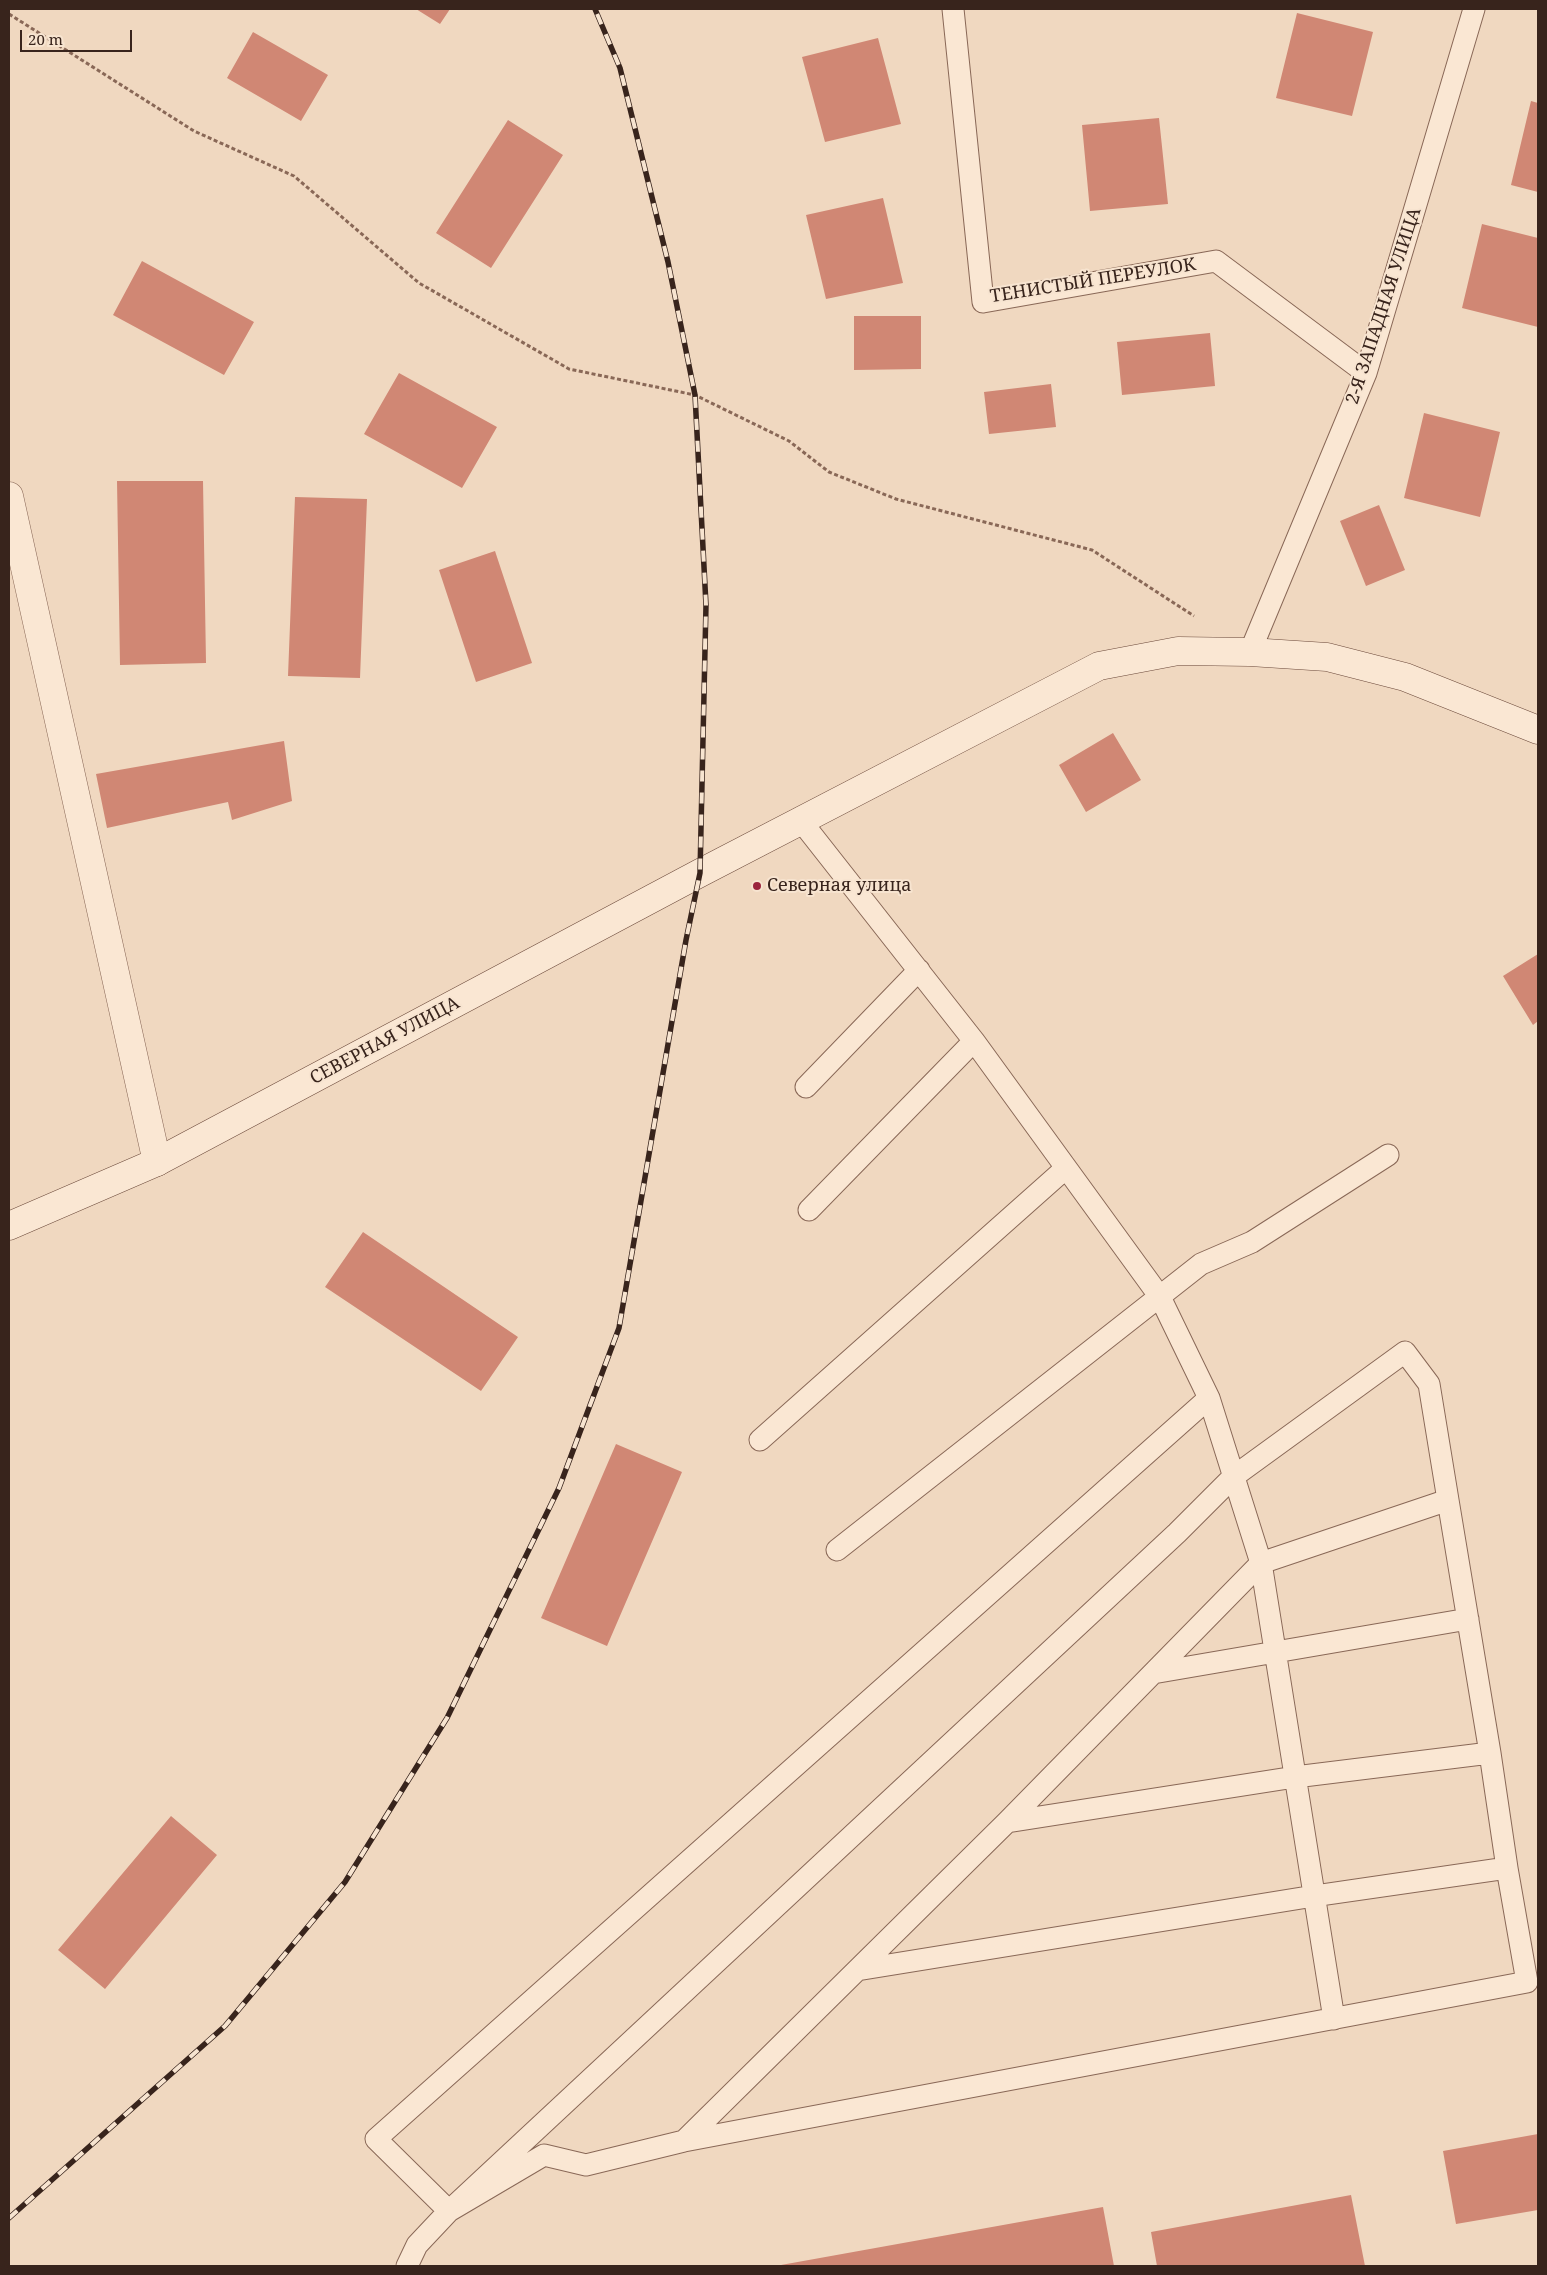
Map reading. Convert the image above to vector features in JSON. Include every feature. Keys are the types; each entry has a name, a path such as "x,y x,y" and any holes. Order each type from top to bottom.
{"street":[{"path":"9,496 157,1162"},
{"name":"СЕВЕРНАЯ УЛИЦА","path":"9,1226 157,1162 801,821 1099,666 1178,651 1250,652 1327,657 1406,677 1538,730"}],"lane":[{"name":"ТЕНИСТЫЙ ПЕРЕУЛОК","path":"953,9 983,302 1216,261 1366,373"},
{"name":"2-Я ЗАПАДНАЯ УЛИЦА","path":"1250,652 1366,373 1474,9"},
{"path":"801,821 974,1040 1160,1297 1209,1398 1261,1563 1334,2019"},
{"path":"806,1087 918,970"},
{"path":"809,1210 974,1040"},
{"path":"837,1550 1201,1264 1252,1242 1388,1155"},
{"path":"760,1440 1066,1168"},
{"path":"407,2266 418,2245 449,2211 1162,1546 1233,1477 1405,1352 1429,1384 1527,1982 684,2141 586,2165 544,2155 449,2211"},
{"path":"449,2211 376,2139 1209,1398"},
{"path":"684,2141 1007,1822 1261,1563 1448,1500"},
{"path":"1153,1673 1468,1619"},
{"path":"1007,1822 1295,1777 1490,1753"},
{"path":"857,1970 1314,1896 1507,1868"}],"path":[{"path":"9,14 194,131 294,176 419,282 568,369 695,395 789,441 829,472 896,499 1092,550 1200,620"}],"building":[{"path":"416,9 450,9 440,24"},
{"path":"1297,13 1373,32 1352,116 1276,98"},
{"path":"253,32 328,75 301,121 227,78"},
{"path":"878,38 901,124 825,142 802,57"},
{"path":"1531,101 1538,103 1538,192 1511,185"},
{"path":"1159,118 1168,204 1090,211 1082,125"},
{"path":"508,120 563,155 491,268 436,233"},
{"path":"883,198 903,283 826,299 806,215"},
{"path":"1482,224 1538,238 1538,327 1462,308"},
{"path":"142,261 254,322 224,375 113,315"},
{"path":"854,316 921,316 921,369 854,370"},
{"path":"1210,333 1215,386 1122,395 1117,342"},
{"path":"399,373 497,427 462,488 364,434"},
{"path":"1051,384 1056,427 989,434 984,392"},
{"path":"1424,413 1500,432 1480,517 1404,498"},
{"path":"117,481 203,481 206,663 120,665"},
{"path":"295,497 367,499 360,678 288,676"},
{"path":"1379,505 1405,570 1366,586 1340,521"},
{"path":"495,551 532,663 476,682 439,570"},
{"path":"1113,733 1141,780 1086,812 1059,765"},
{"path":"284,741 292,801 232,820 228,802 107,828 96,774"},
{"path":"1538,954 1538,1021 1533,1025 1503,976"},
{"path":"363,1232 518,1337 481,1391 325,1287"},
{"path":"616,1444 682,1472 607,1646 541,1618"},
{"path":"171,1816 217,1855 105,1989 58,1950"},
{"path":"1538,2134 1538,2210 1456,2224 1443,2151"},
{"path":"1351,2195 1365,2266 1157,2266 1151,2232"},
{"path":"1103,2207 1114,2266 781,2266 781,2265"}],"railway":[{"path":"9,2218 225,2026 345,1882 447,1718 559,1488 619,1328 686,940 700,873 706,605 695,395 668,262 620,68 595,9"}],"place":[{"name":"Северная улица","path":"757,886"}]}
